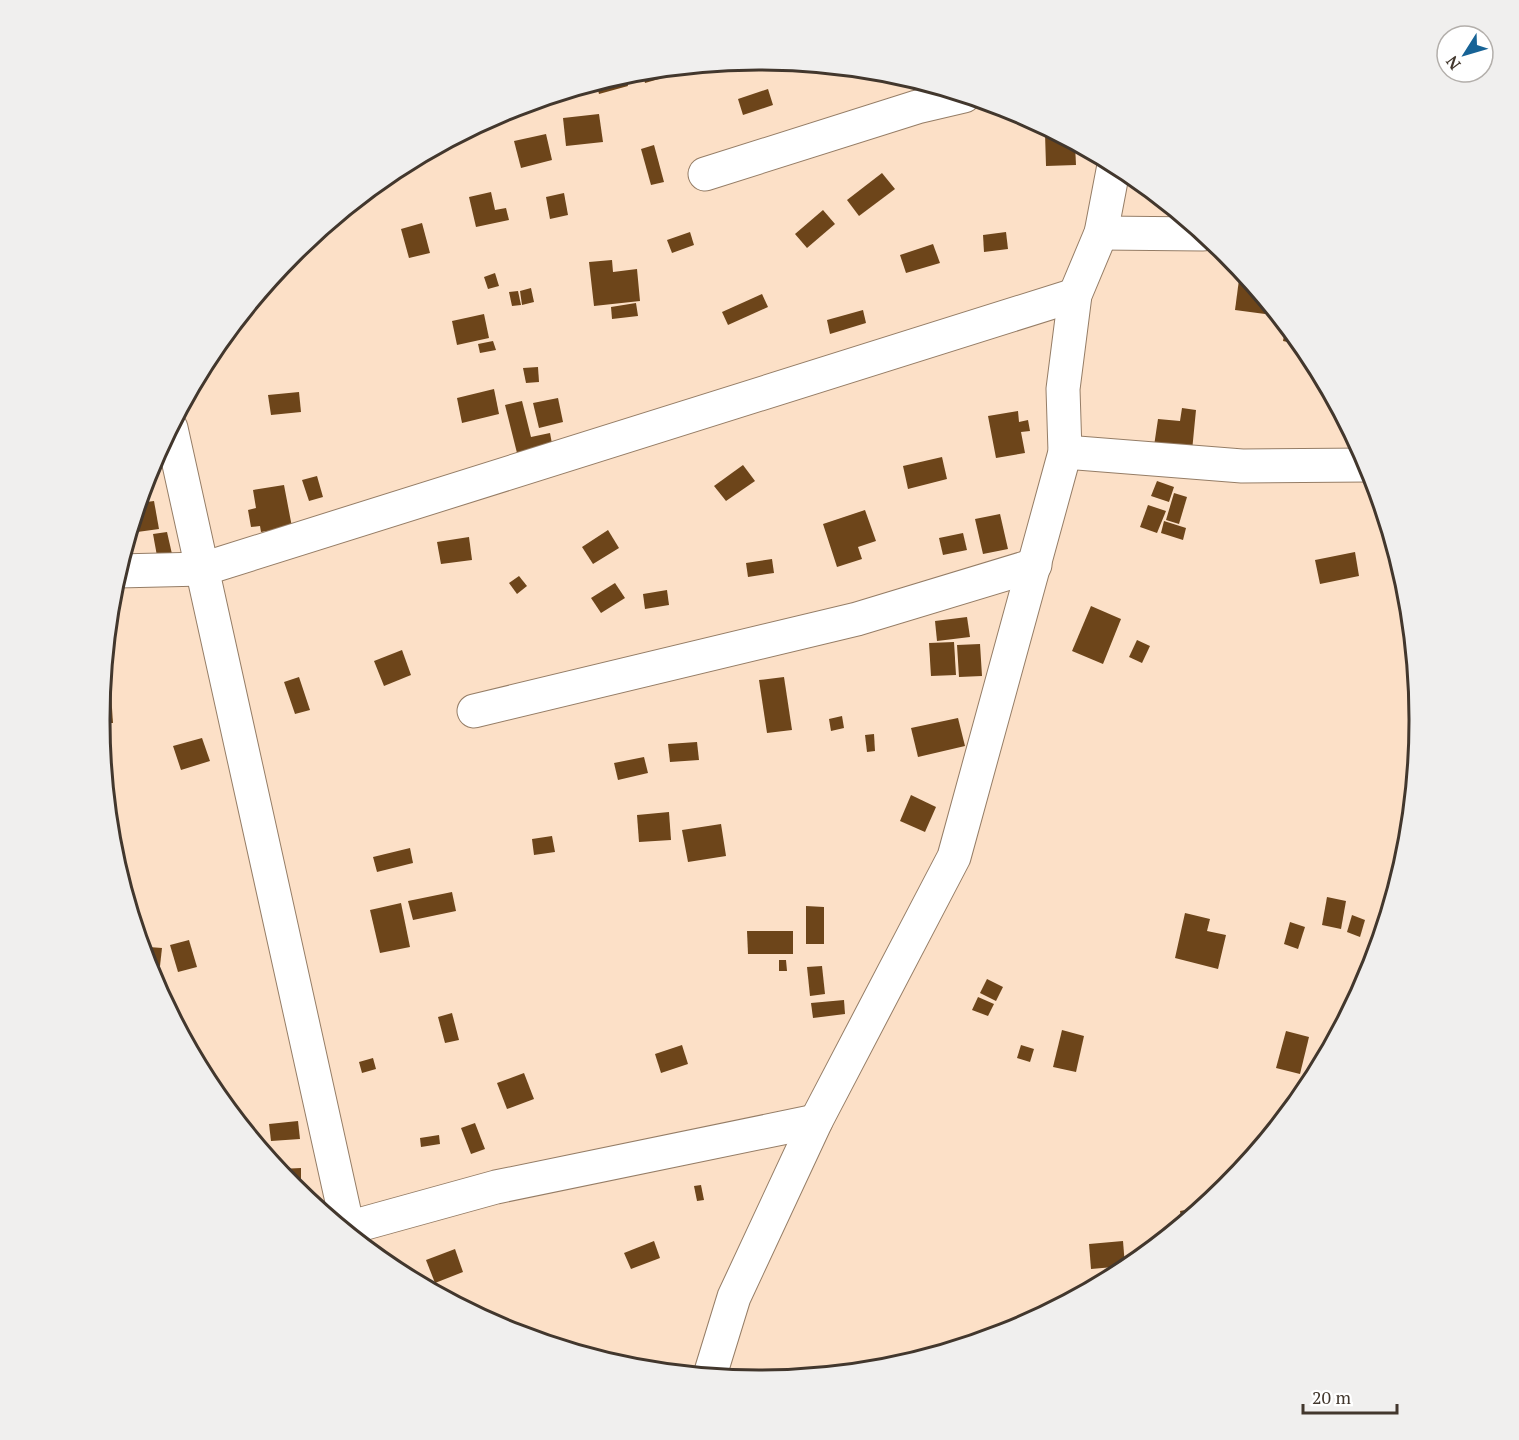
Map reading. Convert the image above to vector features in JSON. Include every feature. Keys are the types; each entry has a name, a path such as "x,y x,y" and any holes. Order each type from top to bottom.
{"street":[{"path":"705,174 918,107 950,99"},
{"path":"712,1368 734,1297 816,1121 954,857 1065,452 1063,389 1075,295 1101,233 1112,175"},
{"path":"1101,233 1190,234"},
{"path":"127,571 203,569 1075,295"},
{"path":"174,440 345,1219"},
{"path":"1065,452 1242,466 1357,465"},
{"path":"474,711 857,619 1035,565"},
{"path":"355,1228 496,1187 816,1121"}],"building":[{"path":"628,84 628,86 599,94 598,91"},
{"path":"768,89 773,105 743,115 738,99"},
{"path":"599,114 603,142 566,146 563,118"},
{"path":"546,134 552,160 521,168 514,141"},
{"path":"1045,136 1075,153 1076,165 1046,166"},
{"path":"654,145 664,182 651,185 641,149"},
{"path":"882,173 895,189 859,216 847,200"},
{"path":"491,192 495,210 506,208 509,220 476,227 469,197"},
{"path":"564,193 568,215 550,219 546,197"},
{"path":"823,210 835,224 807,248 795,234"},
{"path":"422,223 430,253 409,258 401,229"},
{"path":"690,232 694,245 672,253 667,240"},
{"path":"1006,232 1008,249 984,252 983,235"},
{"path":"933,244 940,263 906,273 900,255"},
{"path":"612,260 613,272 637,269 640,301 594,306 589,262"},
{"path":"495,273 499,286 488,289 484,277"},
{"path":"1239,282 1265,313 1265,314 1235,310"},
{"path":"531,288 534,302 522,305 520,291"},
{"path":"518,291 521,305 512,306 509,292"},
{"path":"762,294 768,307 728,325 722,312"},
{"path":"636,303 638,316 612,319 611,307"},
{"path":"863,310 866,323 830,334 827,320"},
{"path":"484,314 489,338 457,345 452,321"},
{"path":"493,341 496,350 480,353 478,344"},
{"path":"538,367 539,382 526,383 523,368"},
{"path":"494,389 499,414 462,423 457,398"},
{"path":"299,392 301,412 271,415 268,395"},
{"path":"558,398 563,422 539,428 533,403"},
{"path":"522,401 531,437 550,433 553,449 518,457 505,405"},
{"path":"1182,408 1196,410 1192,451 1154,446 1158,419 1180,421"},
{"path":"1018,411 1019,422 1028,420 1030,431 1021,432 1025,453 996,458 988,416"},
{"path":"942,457 947,479 908,489 903,466"},
{"path":"743,465 755,481 726,501 714,486"},
{"path":"317,476 323,497 309,501 302,480"},
{"path":"1157,481 1174,487 1169,502 1151,496"},
{"path":"284,485 292,527 261,532 260,526 251,527 248,510 256,508 253,490"},
{"path":"1174,493 1187,497 1179,524 1166,520"},
{"path":"154,501 159,529 138,532 144,511 147,502"},
{"path":"1148,505 1166,511 1157,533 1140,527"},
{"path":"865,510 876,541 858,547 862,559 837,567 823,524"},
{"path":"1000,514 1008,549 983,554 975,519"},
{"path":"1164,521 1186,528 1183,540 1161,533"},
{"path":"608,530 619,548 593,564 582,547"},
{"path":"167,532 172,554 157,556 153,534"},
{"path":"963,533 967,550 943,555 939,538"},
{"path":"469,537 472,560 441,564 437,542"},
{"path":"1355,552 1359,576 1320,584 1315,560"},
{"path":"772,559 774,573 748,577 746,563"},
{"path":"519,576 527,586 517,594 509,583"},
{"path":"615,583 625,598 601,613 591,598"},
{"path":"667,590 669,605 645,609 643,594"},
{"path":"1091,606 1121,619 1103,664 1072,651"},
{"path":"967,617 970,637 937,641 935,621"},
{"path":"1137,640 1150,646 1142,663 1129,657"},
{"path":"954,642 956,675 931,676 929,643"},
{"path":"980,644 982,676 959,677 957,645"},
{"path":"402,650 411,675 384,686 374,661"},
{"path":"299,677 310,710 295,714 284,682"},
{"path":"784,677 792,730 767,733 759,680"},
{"path":"111,694 113,723 110,723"},
{"path":"842,716 844,728 831,731 829,719"},
{"path":"958,718 965,746 918,757 911,728"},
{"path":"874,734 875,751 867,752 865,735"},
{"path":"202,738 210,761 181,770 173,746"},
{"path":"697,742 699,760 670,762 668,744"},
{"path":"644,757 648,773 618,780 614,763"},
{"path":"911,795 936,807 925,832 900,821"},
{"path":"669,812 671,840 639,842 637,815"},
{"path":"721,824 726,856 688,862 682,830"},
{"path":"552,836 555,852 534,855 532,839"},
{"path":"410,848 413,863 377,872 373,857"},
{"path":"452,892 456,911 413,920 408,901"},
{"path":"1327,897 1346,901 1341,929 1322,925"},
{"path":"401,903 410,947 380,953 370,910"},
{"path":"806,906 824,907 824,944 806,944"},
{"path":"1185,913 1210,919 1207,931 1226,935 1218,969 1175,958"},
{"path":"1352,915 1365,920 1360,937 1347,932"},
{"path":"1290,922 1305,927 1298,949 1284,944"},
{"path":"747,931 793,931 793,954 748,954"},
{"path":"189,940 197,967 178,972 170,945"},
{"path":"151,947 162,948 160,966 158,966"},
{"path":"779,960 786,960 787,971 779,971"},
{"path":"822,966 825,994 810,996 807,967"},
{"path":"987,979 1003,987 996,1001 980,993"},
{"path":"978,997 994,1004 988,1016 972,1010"},
{"path":"844,1000 845,1014 813,1018 811,1003"},
{"path":"452,1013 459,1040 445,1043 438,1017"},
{"path":"1062,1030 1084,1036 1076,1072 1053,1067"},
{"path":"1286,1031 1309,1037 1300,1074 1276,1068"},
{"path":"682,1045 688,1064 661,1073 655,1054"},
{"path":"1021,1045 1034,1049 1030,1062 1017,1058"},
{"path":"373,1058 376,1069 362,1073 359,1062"},
{"path":"524,1073 534,1099 507,1109 497,1083"},
{"path":"298,1121 300,1139 271,1141 269,1124"},
{"path":"475,1123 485,1149 471,1154 461,1128"},
{"path":"439,1135 440,1144 421,1147 420,1138"},
{"path":"301,1168 301,1180 300,1179 290,1169"},
{"path":"701,1185 704,1200 697,1201 694,1186"},
{"path":"654,1241 660,1258 631,1269 624,1253"},
{"path":"1123,1241 1124,1257 1108,1268 1091,1269 1089,1244"},
{"path":"455,1249 463,1272 436,1283 426,1260"}]}
